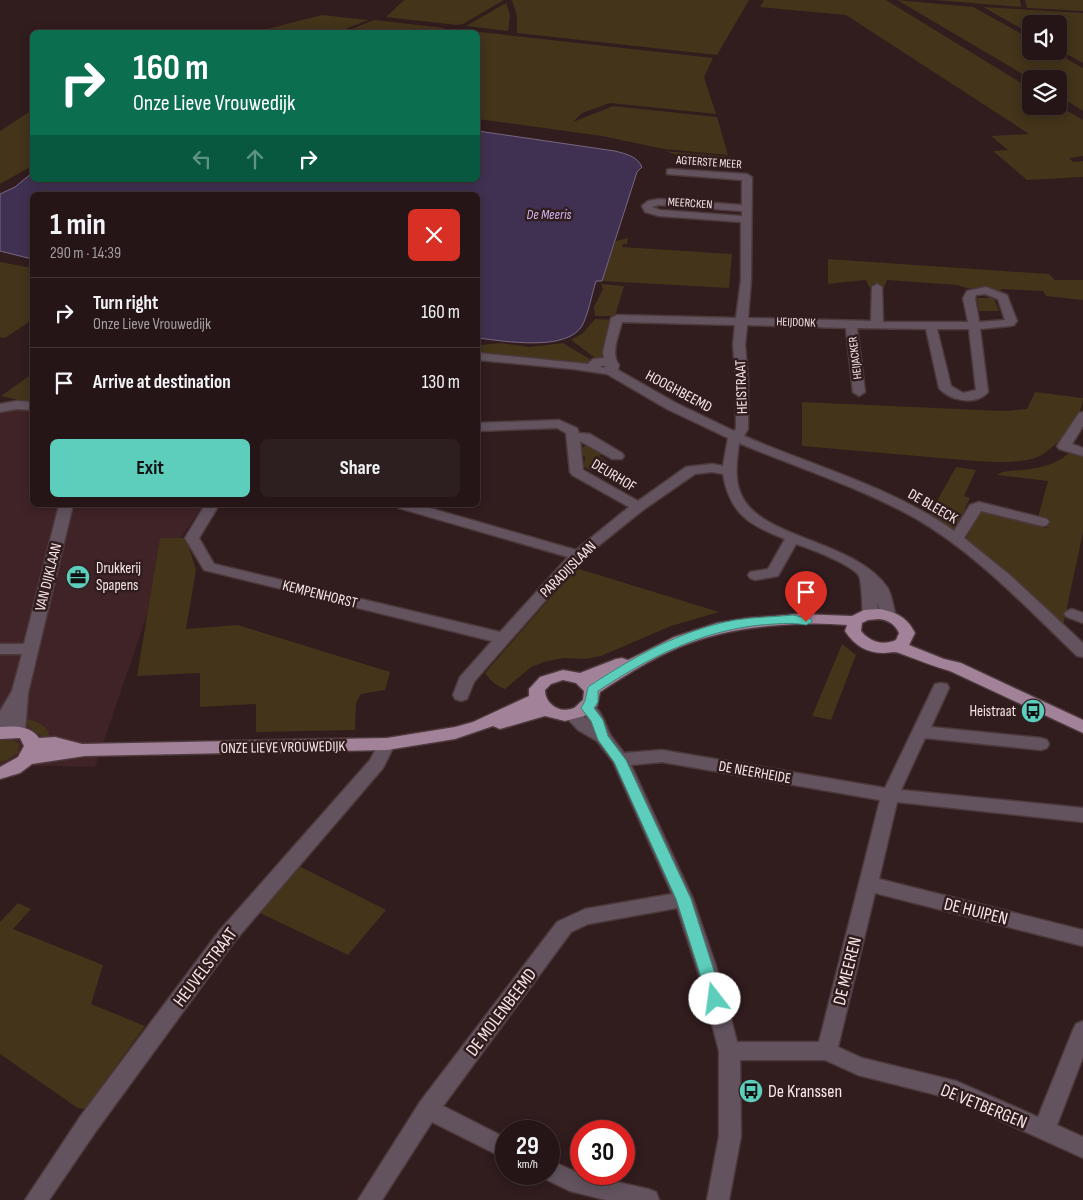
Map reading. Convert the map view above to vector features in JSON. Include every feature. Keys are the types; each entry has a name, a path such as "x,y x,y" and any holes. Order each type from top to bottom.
{"main road":[{"path":"854,626 864,615 888,616 895,619 905,628 902,642"},
{"path":"586,684 592,702 587,708 571,714 562,715 541,704 536,692 545,680 563,675 586,684 661,648 701,632 736,624 793,619 854,626"},
{"path":"854,626 862,642 870,646 880,648 902,642 939,663 955,667 1083,727"},
{"name":"ONZE LIEVE VROUWEDIJK","path":"31,751 388,744 455,733 479,726 504,723 541,704"},
{"path":"0,731 17,731 31,738 31,751 12,770 0,773"}],"street":[{"name":"AGTERSTE MEER","path":"670,172 747,177"},
{"name":"HEISTRAAT","path":"747,177 746,280 738,345 742,379 742,429 735,437 729,472 733,492 743,510 762,525 848,560 881,588 888,616"},
{"name":"MEERCKEN","path":"652,202 659,202 748,213 659,213 649,210 647,206 652,202"},
{"path":"877,325 878,287"},
{"name":"HEIJDONK","path":"609,366 609,352 617,318 975,326 980,350 982,392 974,396 961,397 945,388 931,326"},
{"name":"HEIJACKER","path":"851,324 859,392"},
{"path":"480,358 573,365 595,369 609,366"},
{"name":"HOOGHBEEMD","path":"609,366 663,403 735,437"},
{"path":"0,408 17,405 30,406"},
{"path":"1083,416 1064,446 1083,452"},
{"name":"DEURHOF","path":"480,427 558,424 572,431 578,472 638,508"},
{"name":"DEURHOF","path":"573,437 585,437 617,456"},
{"name":"DE BLEECK","path":"735,437 889,500 919,515 957,539 1001,574 1083,652"},
{"name":"PARADIJSLAAN","path":"461,695 466,681 502,638 577,556 638,508 691,470 712,468 729,472"},
{"path":"957,539 978,506 1042,522"},
{"name":"VAN DIJKLAAN","path":"17,731 20,693 66,507"},
{"name":"KEMPENHORST","path":"211,507 192,538 209,567 502,638"},
{"path":"411,507 568,551 577,556"},
{"path":"755,575 773,573 793,537"},
{"path":"866,577 871,614"},
{"path":"0,649 30,649"},
{"path":"890,795 941,688"},
{"name":"VAN DIJKLAAN","path":"0,731 11,705 20,693"},
{"path":"587,708 597,720 602,737"},
{"path":"571,714 584,726 602,737 620,760 684,899 711,981 729,1051 730,1136 718,1200"},
{"path":"920,732 1041,744"},
{"name":"HEUVELSTRAAT","path":"36,1200 88,1124 228,936 377,764 388,744"},
{"name":"DE NEERHEIDE","path":"620,760 662,756 890,795 1083,815"},
{"name":"DE MEEREN","path":"826,1051 870,884 890,795"},
{"name":"DE HUIPEN","path":"870,884 1083,938"},
{"name":"DE MOLENBEEMD","path":"369,1200 428,1109 564,927 585,916 684,899"},
{"path":"1044,1130 1083,1030"},
{"path":"729,1051 826,1051"},
{"name":"DE VETBERGEN","path":"826,1051 858,1066 956,1090 1083,1148"},
{"path":"428,1109 495,1142"},
{"path":"560,1175 570,1180 648,1200"}],"shaded area":[{"path":"404,0 504,0 463,24 456,25 386,17"},
{"path":"512,0 749,0 717,55 517,33 517,16"},
{"path":"764,0 886,0 1022,83 1022,115 1067,115 1067,111 1083,120 1083,156 1069,158 1073,162 1083,161 1083,177 1027,180 993,151 1008,150 991,136 1029,134 846,15 760,7"},
{"path":"897,0 973,7 1022,34 1022,60 1067,59 1083,68 1083,111 1067,101 1067,70 1022,70 1022,74"},
{"path":"934,0 1020,0 1021,7"},
{"path":"1025,0 1083,0 1083,11 1027,8"},
{"path":"506,3 510,15 508,31 466,26"},
{"path":"983,7 1083,13 1083,63 1067,54 1067,15 1022,15 1022,29"},
{"path":"322,15 368,20 343,30 263,30"},
{"path":"374,20 444,28 442,30 349,30"},
{"path":"480,32 713,58 704,77 716,114 610,103 582,113 573,122 613,106 717,117 728,155 664,149 602,136 480,119"},
{"path":"30,111 30,167 0,184 0,131"},
{"path":"664,151 731,157 729,170"},
{"path":"628,238 627,244 623,244 622,247 732,254 729,288 602,281 616,241"},
{"path":"828,259 1049,274 1055,280 1083,280 1083,300 1046,296 1043,291 1003,289 999,291 968,288 958,285 887,280 884,288 869,287 866,280 828,284"},
{"path":"0,262 30,268 30,321 5,338 0,337"},
{"path":"601,284 624,286 615,316 595,316 594,307 603,289"},
{"path":"977,298 994,298 999,311 979,311"},
{"path":"595,319 614,320 607,359 598,360 571,340 583,333"},
{"path":"500,343 530,347 563,343 593,361 590,364 575,364 480,355 481,345"},
{"path":"30,375 30,403 1,396"},
{"path":"1035,392 1083,398 1078,415 1066,433 1051,449 1035,458 1013,462 988,462 802,446 802,402 1003,411 1027,409"},
{"path":"0,402 30,410 30,507 202,507 165,562 95,767 0,765"},
{"path":"591,443 604,453 599,456 608,462 591,471 582,465 585,457 578,452 579,449"},
{"path":"1070,452 1083,456 1083,532 1063,626 965,542 978,510 1047,528 1049,521 1038,517 1048,481 997,475 1002,472 1046,465 1063,458"},
{"path":"956,467 976,470 964,496 970,498 954,533 928,517"},
{"path":"160,538 186,538 196,570 186,629 238,625 390,672 385,690 361,694 356,703 355,730 256,732 256,704 200,707 200,673 137,676"},
{"path":"576,568 719,612 671,626 601,656 585,659 564,658 544,662 531,667 505,689 496,684 485,673"},
{"path":"842,644 856,655 831,720 812,716"},
{"path":"28,719 46,728 50,739 39,734 23,720"},
{"path":"11,739 19,744 18,753 0,762 0,740"},
{"path":"297,865 386,910 348,955 258,912"},
{"path":"18,903 31,909 13,929 103,965 91,1004 145,1026 85,1109 78,1108 0,1054 0,922"}],"water":[{"name":"De Meeris","path":"480,131 615,151 634,158 642,167 637,172 602,281 596,281 582,326 574,334 563,339 533,343 480,338 480,192 30,192 30,258 0,251 0,194 15,187 30,175 30,182 480,182"}],"place":[{"name":"Drukkerij Spapens","path":"78,577"},
{"name":"Heistraat","path":"1033,711"},
{"name":"De Kranssen","path":"751,1091"}],"route":[{"path":"715,999 711,981 684,899 620,760 602,737 597,720 587,708 592,702 592,690 638,660 661,648 701,632 736,624 793,619 806,622"}]}
